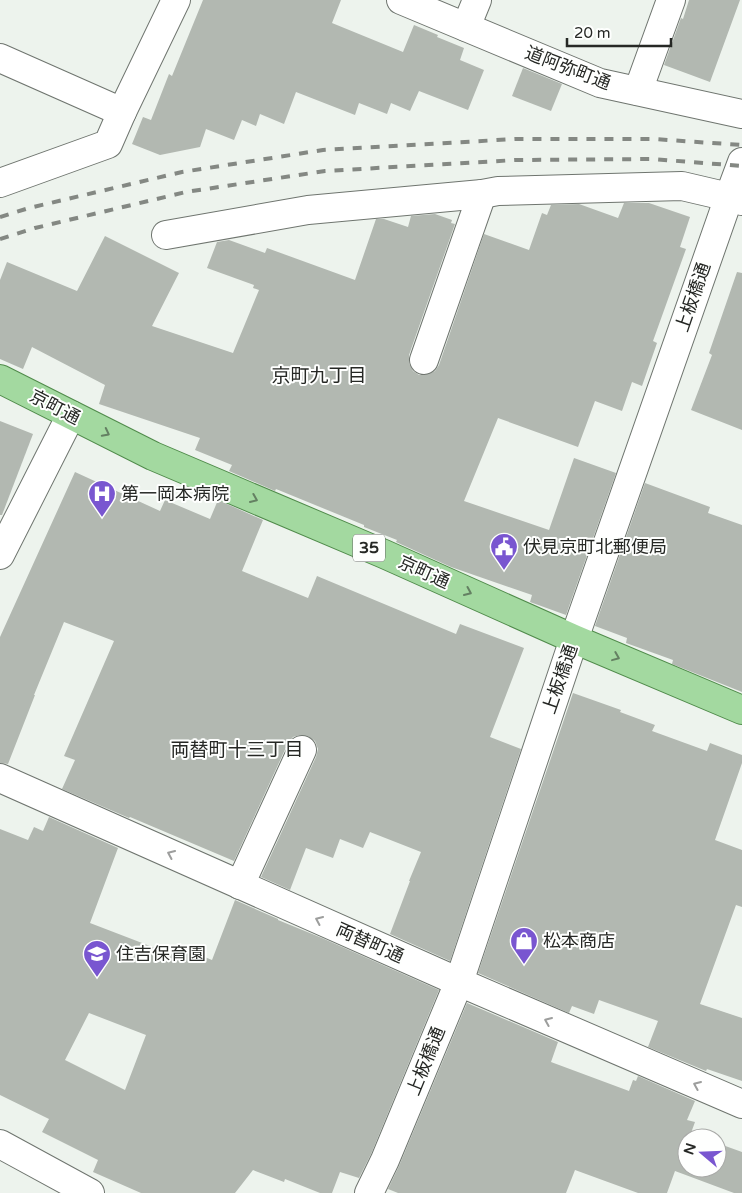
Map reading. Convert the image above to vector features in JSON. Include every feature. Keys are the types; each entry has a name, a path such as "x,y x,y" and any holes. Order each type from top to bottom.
{"main road":[{"name":"京町通","path":"0,379 153,456 742,710"}],"street":[{"path":"0,183 108,144 176,0"},
{"name":"道阿弥町通","path":"401,0 600,83 742,114"},
{"path":"466,27 477,0"},
{"path":"638,91 672,0"},
{"path":"0,58 122,112"},
{"name":"上板橋通","path":"369,1193 385,1160 458,982 574,639 735,199 742,162"},
{"path":"166,235 308,210 498,191 682,186 735,199"},
{"path":"424,360 482,194"},
{"path":"0,555 71,415"},
{"path":"240,885 302,750"},
{"name":"両替町通","path":"0,778 458,982 742,1104"},
{"path":"0,1144 90,1193"}],"building":[{"path":"203,0 341,0 332,23 403,52 414,25 464,48 460,60 484,70 468,110 419,91 410,111 391,103 387,114 359,103 355,115 296,92 284,124 260,114 256,126 242,120 234,140 206,129 200,147 160,155 132,144 143,117 151,120 169,74 172,76"},
{"path":"689,0 740,0 710,82 664,65"},
{"path":"523,68 562,84 551,111 512,96"},
{"path":"624,203 649,203 690,217 680,247 686,249 653,341 657,343 642,386 632,382 622,411 595,401 578,447 498,418 464,501 549,530 574,458 616,473 566,615 530,602 532,595 451,567 396,542 397,540 364,527 364,525 229,471 232,465 195,450 200,438 99,404 105,385 32,347 23,369 0,359 0,280 7,262 77,291 105,236 179,273 152,326 233,353 259,290 253,288 254,285 207,268 217,242 229,240 265,253 267,248 355,280 376,219 384,219 408,227 411,216 435,214 452,220 451,223 455,224 409,355 409,363 413,371 419,375 427,375 435,371 439,365 484,234 529,250 542,213 547,215 551,205 579,204 618,218"},
{"path":"737,272 742,273 742,430 691,410 712,355 709,353"},
{"path":"0,421 33,434 2,515 0,515"},
{"path":"75,472 160,511 165,500 210,519 218,500 263,520 242,571 308,598 317,576 456,634 460,624 524,648 490,737 521,749 450,961 390,934 421,852 370,832 363,848 340,839 333,858 306,848 290,890 261,877 316,757 318,749 315,741 308,736 300,735 293,737 288,743 234,861 62,789 75,760 64,756 114,641 64,622 8,764 0,763 0,637"},
{"path":"645,483 710,507 708,513 742,525 742,692 672,664 673,660 626,643 627,638 595,626"},
{"path":"573,693 621,710 620,712 655,725 652,731 707,751 710,743 742,755 742,763 715,840 742,850 742,907 736,905 700,1004 742,1018 742,1081 707,1069 706,1071 648,1047 658,1021 599,1000 594,1014 572,1006 569,1013 478,973"},
{"path":"49,817 118,848 90,923 176,956 180,947 212,960 235,900 439,990 371,1154 359,1178 340,1172 332,1193 320,1193 285,1179 284,1182 253,1170 235,1193 141,1193 93,1172 98,1160 42,1132 49,1119 0,1095 0,829 28,840 34,827 43,831","holes":["89,1013 146,1035 125,1090 65,1060"]},
{"path":"467,1003 558,1042 551,1062 629,1091 633,1080 636,1081 638,1076 695,1101 687,1120 695,1122 693,1128 677,1128 677,1172 675,1171 667,1193 638,1193 575,1170 566,1193 398,1193 388,1189"},
{"path":"727,1147 742,1152 742,1193 734,1193 694,1178 727,1178"}],"railway":[{"path":"0,217 29,208 182,172 323,150 516,139 653,139 742,145"},
{"path":"0,239 35,228 186,192 325,171 516,160 652,159 742,166"}],"place":[{"name":"第一岡本病院","path":"102,518"},
{"name":"伏見京町北郵便局","path":"504,571"},
{"name":"松本商店","path":"524,965"},
{"name":"住吉保育園","path":"97,978"}],"district":[{"name":"京町九丁目","path":"319,376"},
{"name":"両替町十三丁目","path":"237,750"}]}
